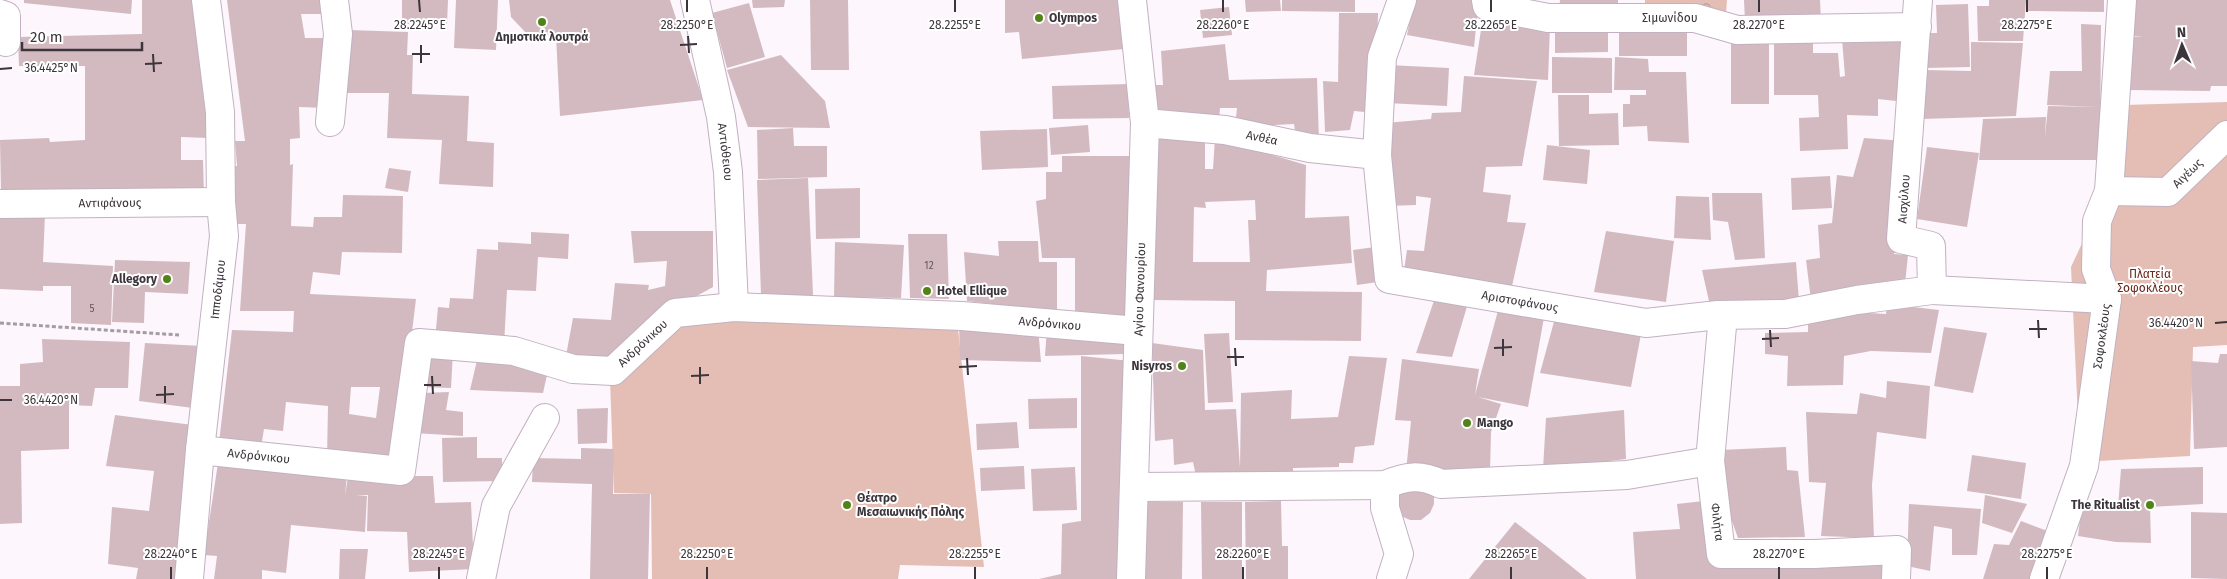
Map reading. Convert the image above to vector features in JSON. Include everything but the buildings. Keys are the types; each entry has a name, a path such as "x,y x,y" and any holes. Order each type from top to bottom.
{"street":[{"name":"Ιπποδάμου","path":"189,579 200,450 224,236 221,202 220,112 206,0"},
{"path":"330,122 338,34 334,0"},
{"name":"Αντιόθειου","path":"695,0 721,117 727,163 734,307"},
{"name":"Αγίου Φανουρίου","path":"1131,579 1145,123 1132,0"},
{"name":"Αριστοφάνους","path":"1402,0 1382,57 1377,155 1389,279 1646,323 1723,315 1785,314 1857,300 1932,290"},
{"name":"Σιμωνίδου","path":"1486,0 1487,6 1548,18 1695,18 1737,30 1917,28"},
{"name":"Αισχύλου","path":"1918,0 1901,239 1931,246 1932,290"},
{"name":"Σοφοκλέους","path":"2044,579 2084,466 2107,299 2096,269 2097,221 2110,190 2122,0"},
{"path":"0,14 6,16 6,42"},
{"name":"Ανθέα","path":"1145,123 1225,130 1310,148 1377,155"},
{"name":"Αιγέως","path":"2110,190 2168,192 2227,135"},
{"name":"Αντιφάνους","path":"0,204 221,202"},
{"path":"1932,290 2107,299"},
{"name":"Ανδρόνικου","path":"200,450 401,471 419,343 514,351 573,369 613,372 676,313 734,307 962,316 1138,331"},
{"name":"Φιλήτα","path":"1723,315 1710,461 1721,554 1814,554 1897,550 1896,579"},
{"path":"481,579 496,506 545,418"},
{"path":"1135,487 1384,485 1407,476 1420,476 1441,484 1628,475 1710,461"},
{"path":"1384,485 1385,508 1399,554 1391,579"}],"path":[{"path":"0,323 212,337"}],"green space":[{"path":"1645,0 1727,0 1726,14 1645,7"},
{"name":"Πλατεία Σοφοκλέους","path":"2227,102 2227,345 2193,347 2190,456 2080,462 2071,267 2120,162 2124,105"},
{"path":"746,317 957,320 984,567 900,565 898,579 652,579 651,494 614,493 610,379 675,322"}],"place":[{"name":"Olympos","path":"1039,18"},
{"name":"Δημοτικά λουτρά","path":"542,22"},
{"name":"Allegory","path":"167,279"},
{"name":"Hotel Ellique","path":"927,291"},
{"name":"Nisyros","path":"1182,366"},
{"name":"Mango","path":"1467,423"},
{"name":"Θέατρο Μεσαιωνικής Πόλης","path":"847,505"},
{"name":"The Ritualist","path":"2150,505"}]}
